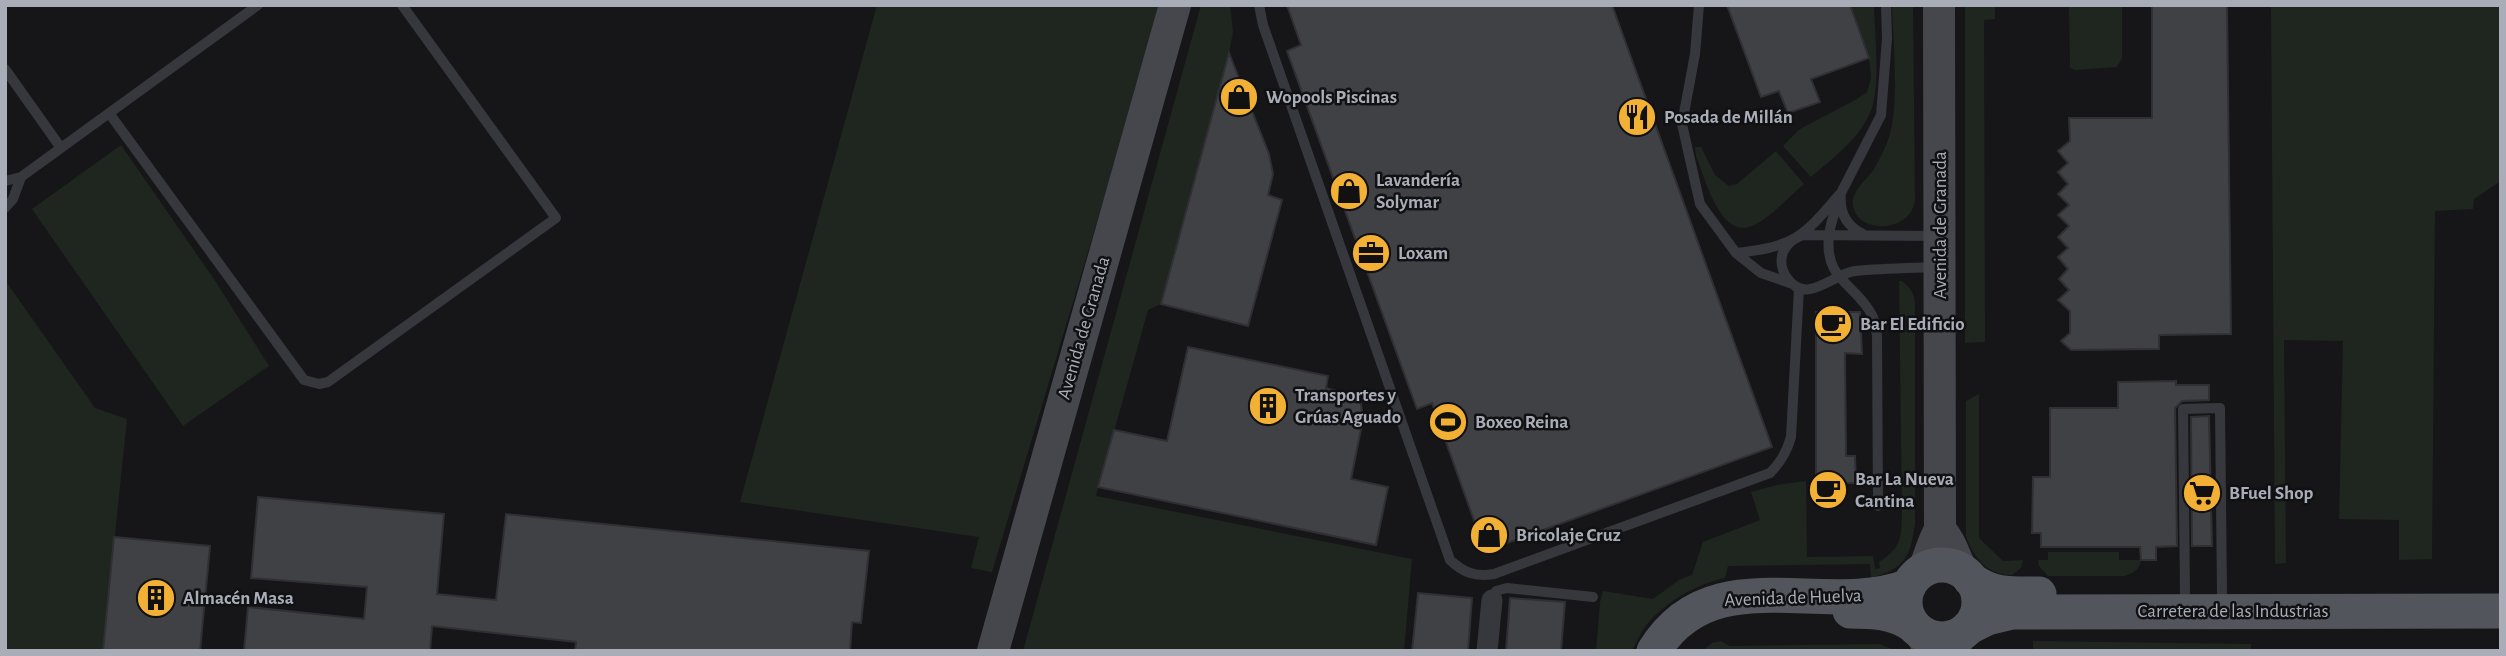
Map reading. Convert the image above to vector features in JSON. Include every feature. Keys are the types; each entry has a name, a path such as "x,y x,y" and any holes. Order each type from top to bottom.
{"main road":[{"path":"1943,565 1966,575 1976,588 1978,608 1961,637 1941,639 1921,636 1905,606 1916,578 1943,565"},
{"name":"Carretera de las Industrias","path":"1966,575 1983,588 1997,593 2501,592"},
{"name":"Avenida de Huelva","path":"1654,651 1674,625 1687,614 1717,599 1873,596 1916,578"},
{"name":"Avenida de Huelva","path":"1671,651 1696,625 1724,613 1738,611 1872,611 1899,616 1921,636"},
{"name":"Carretera de las Industrias","path":"1961,637 1987,618 2012,612 2501,611"}],"street":[{"name":"Avenida de Granada","path":"993,651 1175,5"},
{"name":"Avenida de Granada","path":"1916,578 1929,558 1931,544 1940,530 1939,5"},
{"name":"Avenida de Granada","path":"1940,530 1951,541 1955,559 1966,575"},
{"path":"1487,651 1492,600"}],"lane":[{"path":"5,181 21,177 258,5"},
{"path":"109,113 304,380 311,383 328,382 556,218 402,5"},
{"path":"1259,5 1268,38 1450,560 1459,569 1470,574 1494,575 1770,473 1784,457 1791,437 1795,286 1782,269 1783,251 1841,193"},
{"path":"1699,5 1695,54 1682,124 1700,204 1736,253 1761,273 1795,286 1816,289 1838,276 1856,271 1940,267"},
{"path":"1878,506 1877,336 1872,316 1860,298 1838,276 1829,256 1829,234 1841,193 1881,115 1887,39 1886,5"},
{"path":"5,69 61,148"},
{"path":"5,208 13,199 21,177"},
{"path":"1841,193 1840,204 1848,224 1866,236"},
{"path":"1736,253 1759,250 1803,235 1940,236"},
{"path":"2185,593 2183,409 2220,408 2222,593"},
{"path":"1492,600 1496,592 1507,588 1593,597"}],"shaded area":[{"path":"877,5 1162,5 992,572 971,568 979,537 740,502"},
{"path":"1201,5 1230,5 1233,32 1229,53 1161,304 1148,310 1096,496 1412,559 1404,651 1023,651"},
{"path":"1850,5 1874,5 1876,61 1873,103 1865,123 1852,140 1811,177 1783,146 1800,129 1867,92 1871,78 1869,58"},
{"path":"1892,5 1913,5 1915,200 1904,219 1884,226 1863,221 1856,215 1853,200 1880,158 1892,126 1895,74"},
{"path":"1965,5 1995,5 1995,19 1984,20 1985,342 1965,343"},
{"path":"2069,5 2122,5 2122,58 2117,67 2075,70 2070,68"},
{"path":"2271,5 2501,5 2501,181 2474,199 2473,209 2435,211 2432,559 2399,560 2399,520 2339,519 2343,341 2284,340 2286,563 2275,564"},
{"path":"121,145 216,282 269,366 183,426 32,209"},
{"path":"1695,147 1701,147 1715,175 1729,186 1737,184 1776,151 1804,184 1766,218 1752,226 1741,228 1731,224 1715,204"},
{"path":"5,280 95,408 127,419 103,651 5,651"},
{"path":"1899,281 1911,290 1915,303 1915,524 1911,545 1904,560 1892,570 1871,578 1870,564 1728,566 1725,578 1684,594 1657,614 1644,628 1632,651 1596,651 1603,591 1653,599 1679,580 1692,575 1703,542 1760,520 1751,492 1806,481 1807,557 1873,556 1875,569 1880,568 1879,562 1896,547 1902,523"},
{"path":"1979,394 1979,538 2003,561 2023,560 2021,568 2012,575 1995,572 1982,563 1966,536 1966,401"},
{"path":"2048,552 2119,552 2119,560 2141,560 2136,570 2125,576 2048,576 2039,566 2038,560 2048,560"},
{"path":"1721,641 1730,646 1880,644 1896,651 1702,651 1712,643"},
{"path":"2033,641 2251,644 2251,651 2033,651"}],"building":[{"path":"1287,5 1612,5 1772,447 1485,551 1432,403 1417,409 1287,51 1301,45"},
{"path":"1727,5 1850,5 1869,58 1811,79 1820,102 1788,113 1779,91 1761,97"},
{"path":"2152,5 2227,5 2231,334 2159,335 2159,349 2071,350 2061,341 2070,333 2070,311 2058,300 2069,290 2059,279 2068,269 2058,257 2068,248 2058,237 2069,226 2058,215 2069,205 2058,194 2068,184 2058,172 2068,163 2058,151 2070,141 2069,118 2152,118"},
{"path":"1229,53 1269,154 1273,174 1268,195 1282,200 1248,326 1161,304"},
{"path":"1816,312 1860,312 1862,354 1845,353 1846,456 1855,456 1856,483 1846,483 1846,497 1816,498"},
{"path":"1188,347 1328,376 1326,388 1360,397 1363,419 1351,479 1388,487 1376,545 1098,487 1114,430 1167,441"},
{"path":"2176,381 2176,385 2209,385 2209,400 2182,401 2175,408 2177,546 2156,547 2156,560 2141,560 2140,547 2041,547 2041,533 2032,533 2033,477 2050,477 2050,408 2118,408 2118,382"},
{"path":"2209,416 2212,546 2192,546 2191,417"},
{"path":"258,497 444,514 437,594 496,600 506,514 869,551 861,623 852,622 850,651 575,651 576,642 432,626 430,651 244,651 248,607 364,619 367,587 251,578"},
{"name":"Almacén Masa","path":"114,537 210,546 200,651 103,651"},
{"path":"1418,593 1472,598 1468,651 1412,651"},
{"path":"1510,598 1565,602 1561,651 1506,651"}],"place":[{"name":"Wopools Piscinas","path":"1239,97"},
{"name":"Posada de Millán","path":"1637,117"},
{"name":"Lavandería Solymar","path":"1349,191"},
{"name":"Loxam","path":"1371,253"},
{"name":"Bar El Edificio","path":"1833,324"},
{"name":"Transportes y Grúas Aguado","path":"1268,406"},
{"name":"Boxeo Reina","path":"1448,422"},
{"name":"Bar La Nueva Cantina","path":"1828,490"},
{"name":"BFuel Shop","path":"2202,493"},
{"name":"Bricolaje Cruz","path":"1489,535"},
{"name":"Almacén Masa","path":"156,598"}]}
